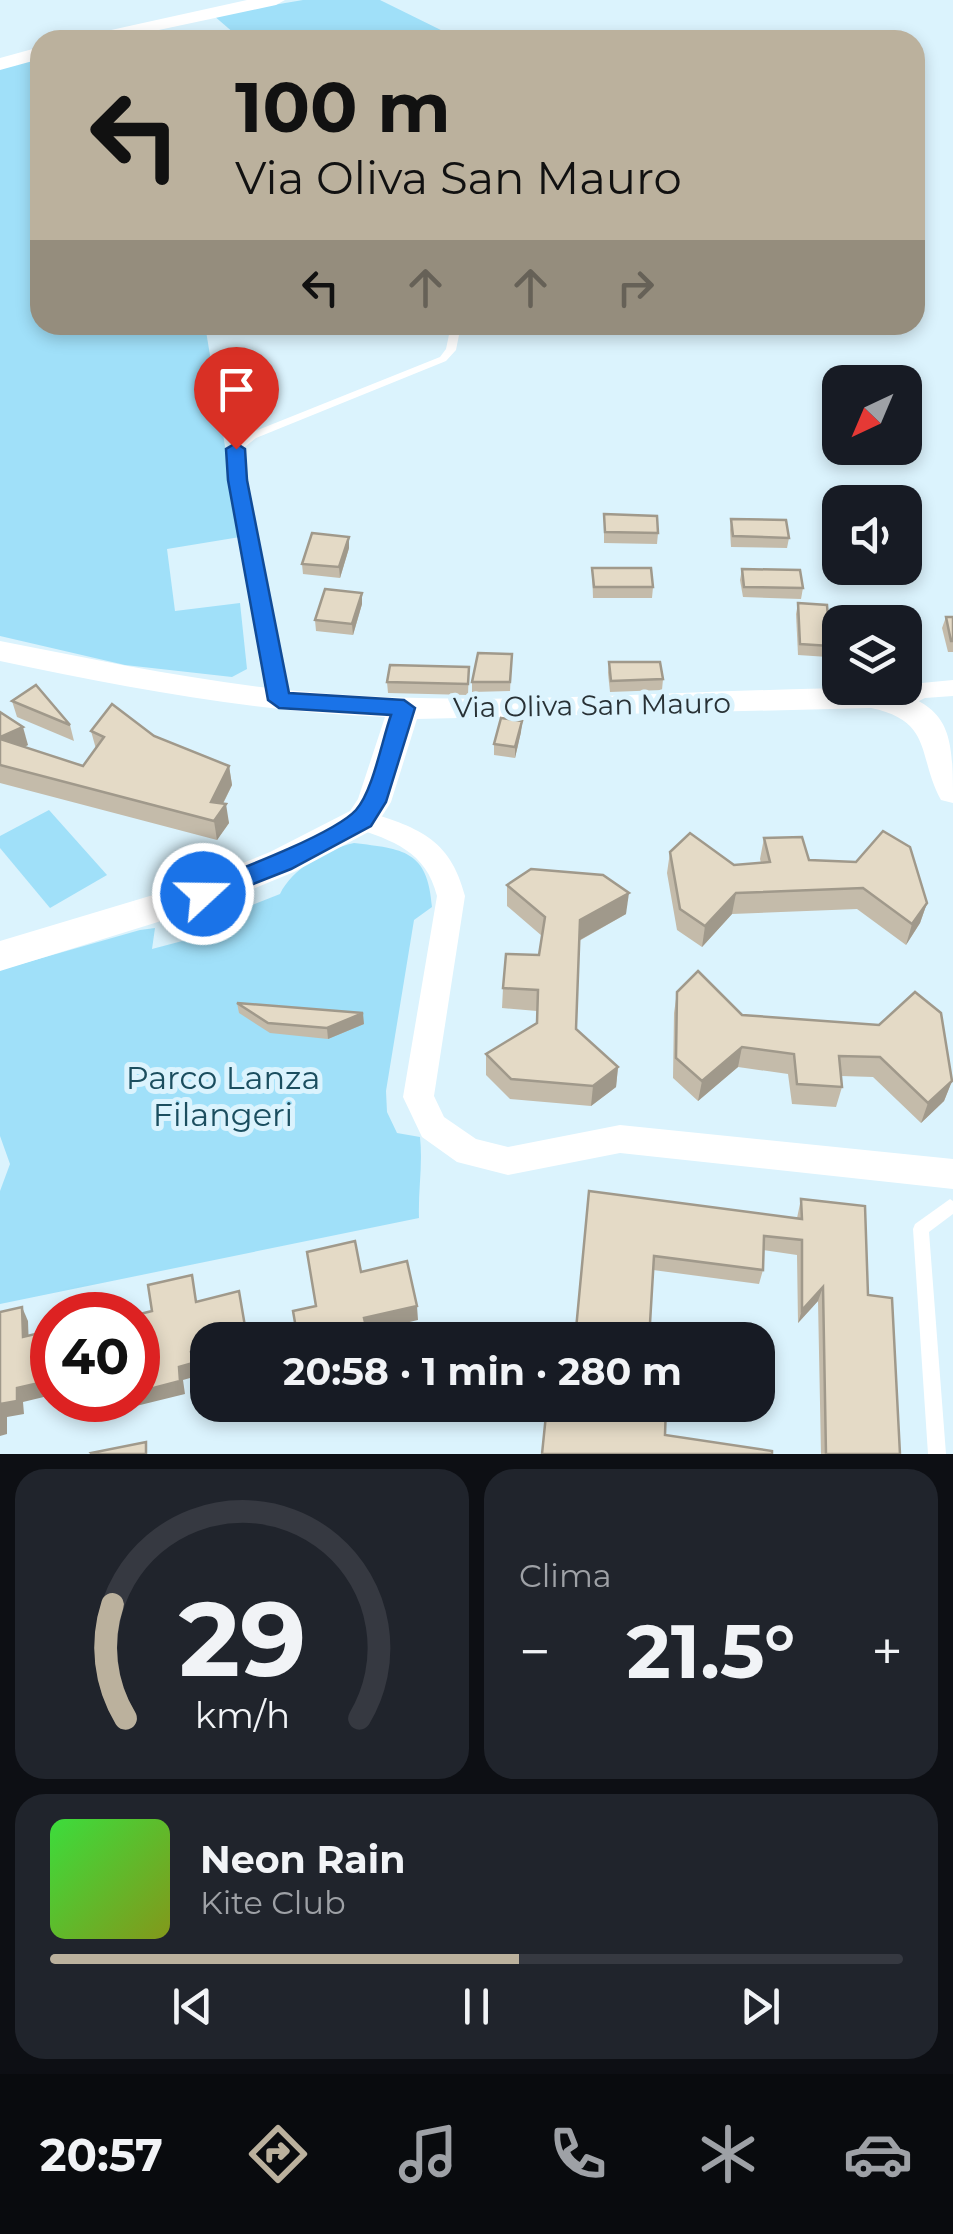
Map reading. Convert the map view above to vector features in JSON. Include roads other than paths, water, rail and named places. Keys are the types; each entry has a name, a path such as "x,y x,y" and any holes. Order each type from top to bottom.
{"street":[{"path":"130,30 276,0"},
{"path":"0,64 30,56"},
{"name":"Via Oliva San Mauro","path":"0,651 279,700 404,708 822,699"},
{"path":"922,690 953,688"},
{"path":"905,705 934,730 946,754 953,791"},
{"path":"0,956 235,882 362,820 374,802 404,708"},
{"path":"362,820 430,849 446,869 452,896 418,1097 433,1127 468,1152 508,1161 620,1139 950,1174"}],"lane":[{"path":"279,700 238,480 236,449 252,436 443,358 451,350 454,335"},
{"path":"937,1454 921,1229 952,1210 950,1174"}],"park label":[{"name":"Parco Lanza Filangeri","path":"223,1096"}]}
